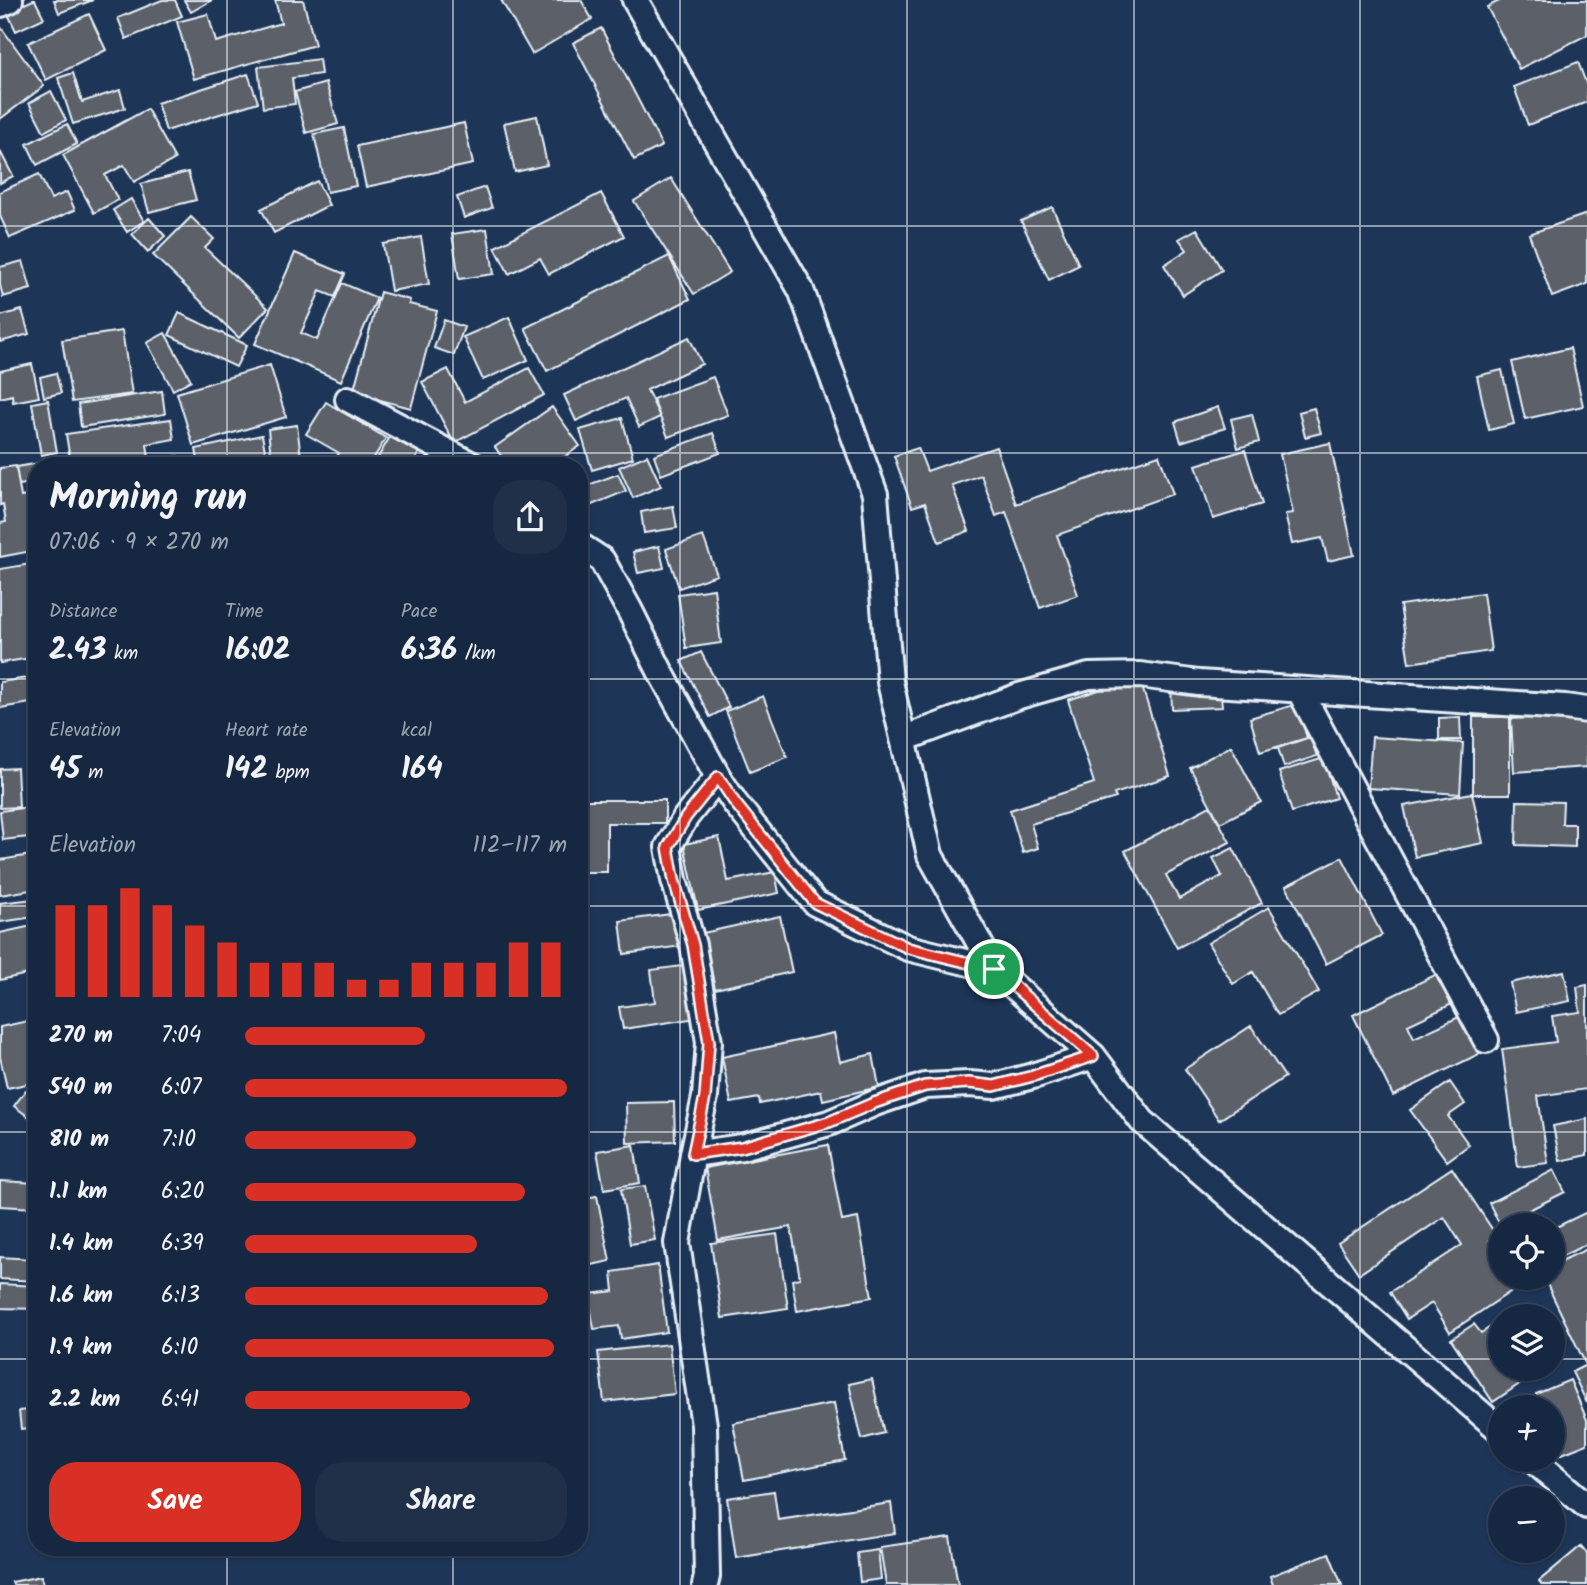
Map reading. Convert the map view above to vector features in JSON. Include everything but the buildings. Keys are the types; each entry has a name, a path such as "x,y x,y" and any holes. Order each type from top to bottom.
{"street":[{"path":"635,0 801,290 875,494 890,682 930,855 994,969 1093,1056 1142,1121 1488,1420"},
{"path":"348,399 457,457"},
{"path":"588,551 602,560 718,777 735,803 815,903 908,948 994,969"},
{"path":"903,739 1019,696 1089,676 1140,675 1300,691 1587,710"},
{"path":"1300,691 1486,1040"},
{"path":"705,1585 704,1425 677,1243 705,1097 709,1042 693,945 674,880 668,847 686,817 718,777"},
{"path":"693,1154 742,1147 829,1122 925,1086 969,1083 994,1086 1093,1056"},
{"path":"1547,1472 1587,1506"}],"route":[{"path":"718,777 735,803 815,903 908,948 994,969 1093,1056 994,1086 969,1083 925,1086 829,1122 742,1147 693,1154 705,1097 709,1042 693,945 674,880 668,847 686,817 718,777"}]}
